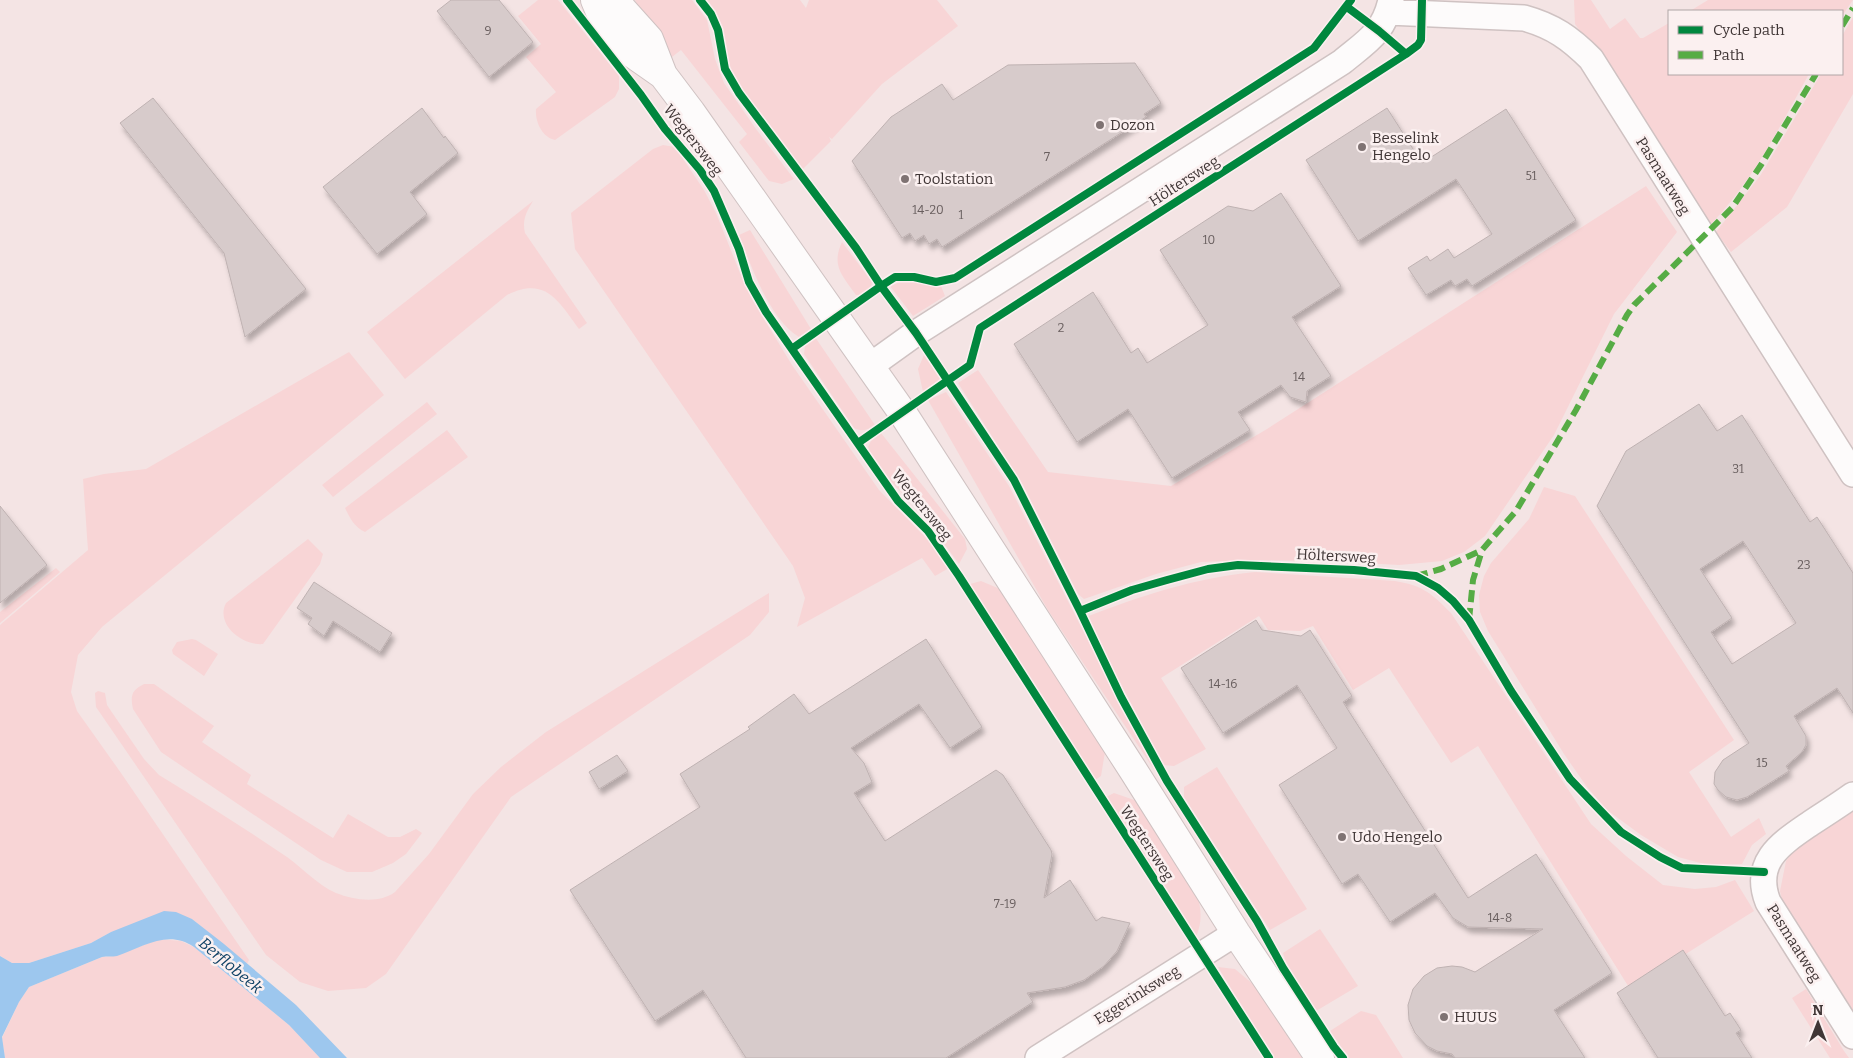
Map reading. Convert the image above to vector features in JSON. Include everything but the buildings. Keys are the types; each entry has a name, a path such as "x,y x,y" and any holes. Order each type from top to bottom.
{"street":[{"name":"Wegtersweg","path":"595,0 603,19 633,54 662,75 691,112 870,366 990,547 1236,933 1320,1058"},
{"name":"Wegtersweg","path":"608,0 622,10 649,39 662,75"},
{"name":"Höltersweg","path":"870,366 924,328 1342,62 1379,31 1389,6"},
{"name":"Pasmaatweg","path":"1389,6 1524,18 1545,24 1572,40 1590,59 1853,474"},
{"name":"Pasmaatweg","path":"1853,795 1779,846 1770,858 1763,881 1768,902 1853,1036"},
{"name":"Eggerinksweg","path":"1038,1058 1236,933"}],"shaded area":[{"path":"538,0 558,0 619,76 619,89 615,97 555,140 546,136 540,128 536,109 556,92 526,57 541,44 518,16"},
{"path":"635,0 692,0 707,20 715,59 724,83 794,179 782,184 769,181 739,142 747,134 681,50 672,57 648,29"},
{"path":"707,0 800,0 806,8 809,0 937,0 958,26 882,84 832,139 829,137 831,141 803,169 777,139 740,87 731,70 723,32 715,12"},
{"path":"1574,0 1591,0 1610,29 1625,18 1640,38 1668,24 1668,75 1808,75 1753,171 1740,190 1711,224 1682,178 1575,24"},
{"path":"1708,0 1853,0 1843,15 1843,10 1692,10"},
{"path":"1853,17 1853,94 1787,207 1731,252 1716,232 1760,176 1820,75 1843,75 1843,34"},
{"path":"663,145 675,147 704,190 716,213 753,301 792,365 879,490 930,542 949,568 935,576 922,558 797,627 805,598 793,566 575,249 571,213 653,149"},
{"path":"1646,186 1677,232 1614,314 1554,435 1485,536 1464,552 1442,561 1399,565 1327,561 1251,560 1201,562 1156,574 1084,599 1078,594 1023,485 958,383 978,370 1048,472 1171,486 1267,429"},
{"path":"533,201 525,217 525,233 587,323 579,329 550,294 532,288 520,290 507,295 405,379 367,332"},
{"path":"750,230 811,329 799,337 779,318 770,305 756,276 739,235"},
{"path":"842,242 872,282 871,288 859,295 856,295 846,282 838,264 839,250"},
{"path":"905,280 941,286 945,296 913,316 890,286"},
{"path":"815,337 875,425 873,427 862,430 854,428 804,354 805,346"},
{"path":"349,352 384,395 102,627 78,655 71,692 77,711 249,960 247,964 192,919 111,932 91,943 29,963 12,963 0,956 0,625 88,550 83,479 104,474 146,469"},
{"path":"924,355 940,379 923,392 918,369"},
{"path":"946,392 1009,486 1155,771 1048,610 928,400"},
{"path":"427,402 437,414 333,497 322,485"},
{"path":"447,430 468,457 365,532 358,528 345,508"},
{"path":"881,433 965,539 967,549 959,564 922,513 884,475 872,457 868,447 871,441"},
{"path":"1544,487 1575,496 1734,740 1689,772 1731,837 1759,818 1766,834 1752,845 1742,864 1708,865 1678,857 1641,835 1607,810 1587,787 1564,754 1488,631 1480,612 1479,595 1484,576 1491,563 1529,519"},
{"path":"308,539 323,554 320,564 263,644 247,641 232,632 224,619 226,603"},
{"path":"56,568 60,572 0,623 0,612"},
{"path":"1255,572 1395,581 1413,585 1426,591 1451,613 1591,824 1626,856 1663,885 1695,889 1716,887 1735,880 1754,911 1630,989 1478,746 1451,763 1389,668 1353,690 1313,626 1300,631 1268,630 1259,616 1161,678 1206,749 1174,766 1163,765 1086,617 1169,588 1211,578"},
{"path":"981,581 1000,589 1105,752 1101,776 1095,780 970,584"},
{"path":"769,593 769,612 750,635 511,797 386,974 366,988 328,991 300,982 266,955 96,707 95,693 98,691 105,693 107,705 144,759 159,775 288,858 322,885 336,893 351,897 366,900 382,898 395,892 429,854 473,794 501,767 546,732"},
{"path":"192,639 218,654 204,676 173,654 172,650 177,642"},
{"path":"144,684 154,684 214,726 202,742 251,775 247,784 333,838 348,814 388,837 400,837 416,829 422,833 406,854 393,863 372,872 347,872 321,860 161,752 133,709 134,691"},
{"path":"1217,767 1307,909 1270,930 1184,797 1184,787"},
{"path":"1114,793 1137,801 1197,895 1201,916 1196,937 1106,797"},
{"path":"1853,810 1853,1010 1793,920 1782,900 1780,891 1786,861 1797,845"},
{"path":"1320,929 1358,986 1316,1011 1286,962 1283,953"},
{"path":"159,939 181,941 194,947 289,1025 320,1058 5,1058 2,1038 19,1002 29,987 102,957 115,956"},
{"path":"1218,967 1235,969 1254,985 1302,1058 1273,1058"},
{"path":"1806,989 1849,1058 1830,1058 1792,998"},
{"path":"1361,1011 1376,1015 1403,1058 1349,1058 1330,1031"}],"water":[{"name":"Berflobeek","path":"164,911 176,912 192,919 224,944 296,1005 347,1058 320,1058 289,1025 194,947 184,942 165,940 146,944 117,956 102,957 29,987 19,1002 2,1037 5,1058 0,1058 0,956 12,963 29,963 91,943 111,932"}],"marked path":[{"path":"1843,24 1853,8"},
{"path":"1416,576 1441,569 1482,550 1516,511 1576,410 1627,315 1634,305 1732,208 1761,165 1815,75"},
{"path":"1469,620 1473,580 1482,550"}],"cycle path":[{"path":"567,0 665,129 700,170 714,191 739,249 749,282 766,312 898,501 928,531 959,576 1269,1058"},
{"path":"700,0 711,14 718,30 725,69 739,93 856,248 916,333 1014,480 1121,697 1167,781 1257,921 1283,968 1343,1058"},
{"path":"793,348 895,277 914,277 936,282 955,278 1314,48 1351,0"},
{"path":"858,443 970,365 980,328 1418,45 1421,40 1422,0"},
{"path":"1347,7 1406,54"},
{"path":"1080,611 1132,590 1208,569 1238,565 1354,570 1416,576 1438,588 1453,601 1469,620 1511,691 1570,779 1621,832 1660,857 1682,868 1764,872"}],"place":[{"name":"Dozon","path":"1100,125"},
{"name":"Besselink Hengelo","path":"1362,147"},
{"name":"Toolstation","path":"905,179"},
{"name":"Udo Hengelo","path":"1342,837"},
{"name":"HUUS","path":"1444,1017"}]}
